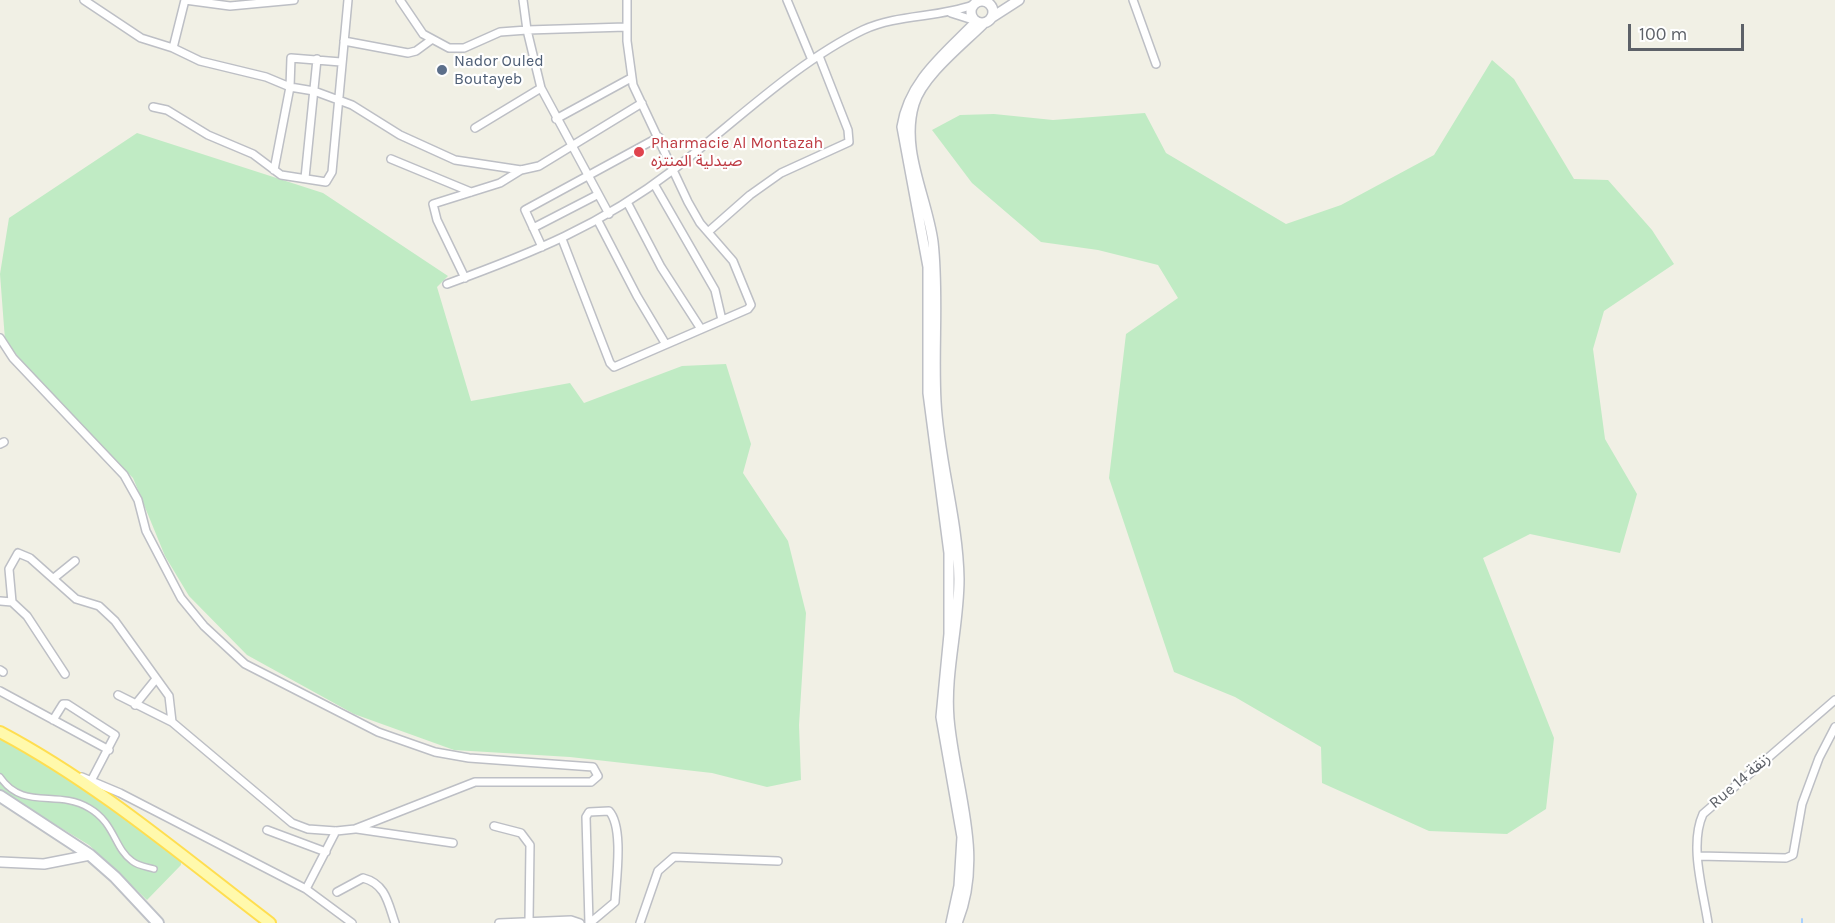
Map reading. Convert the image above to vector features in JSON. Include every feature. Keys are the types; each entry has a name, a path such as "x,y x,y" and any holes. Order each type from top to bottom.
{"main road":[{"path":"0,732 68,771 113,801 270,923"},
{"path":"0,797 90,855 115,877 158,923"}],"street":[{"path":"84,0 127,31 200,61 266,77 290,87 314,91 361,109 400,135 456,160 521,171"},
{"path":"173,48 185,0 230,6 294,0"},
{"path":"153,107 167,110 208,135 253,154 286,176 326,182 331,177 348,0"},
{"path":"400,0 415,26 431,40 449,48 464,48 500,32 626,27"},
{"path":"523,0 527,30 541,88 609,214"},
{"path":"562,239 611,365 625,362 748,309 752,302 733,261 695,214 631,78 626,27 627,0"},
{"path":"708,232 750,195 781,173 849,142 848,130 788,0"},
{"path":"951,923 959,886 962,837 941,717 949,634 949,553 928,393 928,267 902,142 902,127 904,109 918,84 981,21 1019,0"},
{"path":"1133,0 1156,64"},
{"path":"447,284 562,239 598,221 673,170 816,58 875,25 949,12 979,1 989,1 992,8 921,88 914,104 909,135 933,241 936,403 958,560 958,608 949,716 969,834 969,859 964,904 957,923"},
{"path":"973,5 970,12 981,21"},
{"path":"949,12 981,21"},
{"path":"344,41 408,53 416,51 431,40"},
{"path":"274,170 290,87 291,58 341,62"},
{"path":"305,178 317,59"},
{"path":"556,119 631,78"},
{"path":"475,128 541,88"},
{"path":"465,278 432,207 437,201 500,183 521,171 539,166 642,103"},
{"path":"542,247 525,210 659,137"},
{"path":"391,159 410,170 471,192"},
{"path":"654,184 715,290 722,320"},
{"path":"533,228 597,195"},
{"path":"627,202 661,267 701,330"},
{"path":"598,221 636,296 665,343"},
{"path":"0,338 8,352 124,475 138,500 146,531 161,564 181,598 204,626 245,664 378,732 435,752 469,758 593,767 598,773 598,776 591,782 475,782 355,829"},
{"path":"64,674 33,623 12,602 9,569 18,553 26,554 76,598 99,606 115,621 169,696 172,722"},
{"path":"54,578 75,561"},
{"path":"0,601 12,602"},
{"path":"135,705 156,679"},
{"path":"0,691 109,750"},
{"path":"118,695 172,722 291,823 308,829 336,831 355,829 453,843"},
{"name":"Rue 14 زنقة","path":"1708,923 1698,856 1697,829 1709,806 1835,700"},
{"path":"53,720 63,704 67,704 115,735 91,781"},
{"path":"1698,856 1786,858 1793,855 1802,804 1819,758 1835,728"},
{"path":"68,771 120,793 306,889 352,923"},
{"path":"0,777 16,794 35,798 62,799 87,807 109,824 132,862 154,869"},
{"path":"609,811 616,829 618,850 615,902 589,923 586,817 589,812 609,811"},
{"path":"494,826 521,833 530,845 529,921"},
{"path":"267,830 326,852"},
{"path":"306,889 336,831"},
{"path":"0,862 44,864 90,855"},
{"path":"640,923 658,871 674,857 778,861"},
{"path":"337,892 363,878 374,880 382,887 395,923"},
{"path":"499,923 571,920 580,923"}],"green space":[{"path":"1492,60 1514,79 1574,179 1608,180 1652,230 1674,264 1604,311 1593,349 1605,439 1637,494 1620,553 1530,534 1483,558 1554,738 1546,809 1507,834 1429,831 1322,783 1321,747 1235,697 1174,672 1109,478 1126,334 1178,298 1158,265 1098,250 1041,242 972,183 932,130 960,115 994,114 1053,120 1145,113 1166,153 1286,224 1341,205 1434,155"},
{"path":"137,133 323,193 448,276 437,287 471,401 570,383 584,403 682,366 726,364 751,444 743,473 788,541 806,613 799,725 801,780 767,787 712,773 570,757 454,750 354,714 247,655 189,596 165,556 133,478 43,388 5,340 0,274 9,218"},
{"path":"0,738 84,787 181,859 181,865 147,900 89,845 0,791"}],"place":[{"name":"Nador Ouled Boutayeb","path":"442,70"},
{"name":"Pharmacie Al Montazah صيدلية المنتزه","path":"639,152"}]}
